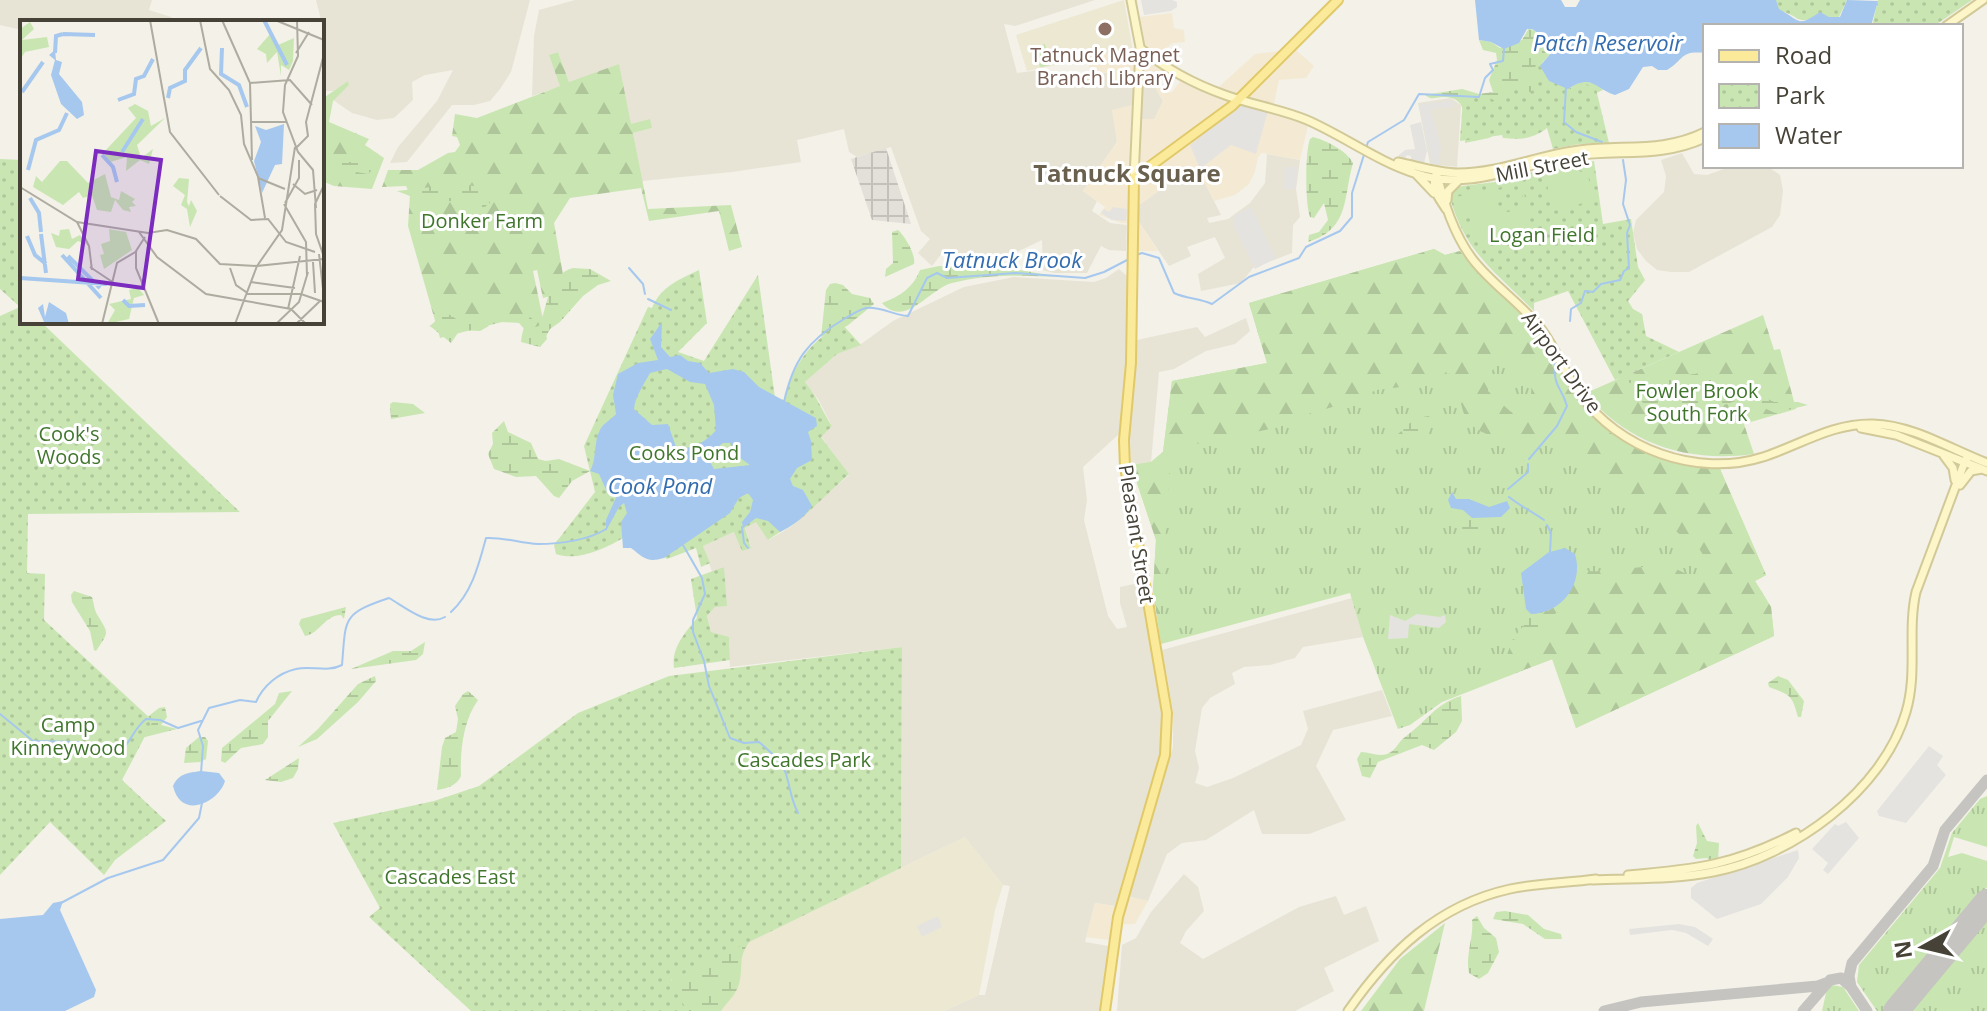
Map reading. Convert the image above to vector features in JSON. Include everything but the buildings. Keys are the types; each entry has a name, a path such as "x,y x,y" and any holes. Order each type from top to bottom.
{"main road":[{"name":"Pleasant Street","path":"1105,1011 1118,917 1165,755 1168,733 1125,467 1140,48 1131,0"},
{"path":"1134,178 1239,99 1338,0"},
{"path":"1949,24 1985,1"},
{"path":"1955,24 1985,1"},
{"name":"Mill Street","path":"1140,48 1174,73 1239,99 1304,119 1416,174 1460,179 1493,176 1577,156 1656,153 1703,136"},
{"name":"Mill Street","path":"1380,158 1436,175 1478,172 1575,150 1671,145 1703,136"},
{"name":"Airport Drive","path":"1416,174 1450,215 1467,252 1536,322 1591,408 1623,435 1643,446 1685,460 1734,462 1758,458 1826,431 1869,424 1891,425 1968,460"},
{"path":"1435,194 1436,175"},
{"name":"Airport Drive","path":"1436,175 1450,215"},
{"path":"1447,202 1448,191 1460,179"},
{"name":"Airport Drive","path":"1847,427 1885,431 1968,460"},
{"name":"Airport Drive","path":"1929,447 1951,463 1955,474 1949,507"},
{"path":"1968,460 1986,467"},
{"name":"Airport Drive","path":"1348,1011 1395,952 1421,929 1453,910 1510,889 1689,871 1731,862 1771,846 1826,817 1850,799 1872,777 1902,725 1911,687 1915,597 1968,460"},
{"name":"Airport Drive","path":"1952,494 1968,460"},
{"path":"1960,485 1971,471 1986,467"}],"shaded area":[{"path":"0,0 152,0 149,10 173,20 20,20 20,30 0,25"},
{"path":"316,0 530,0 511,72 500,89 490,101 452,105 407,162 390,163 398,147 437,101 453,70 425,75 412,82 413,100 394,118 377,120 352,113 333,100 349,85 348,82 333,91 324,91 326,40 324,20 321,20"},
{"path":"575,0 1095,0 1015,26 1004,24 1017,73 1040,70 1046,87 1108,72 1134,84 1155,87 1163,101 1155,119 1131,119 1132,106 1115,123 1117,142 1083,191 1097,201 1092,211 1110,223 1127,225 1126,251 1101,246 1087,273 1043,270 1042,240 1019,251 992,257 975,258 945,249 932,266 918,253 930,239 921,231 891,147 857,157 849,152 844,129 797,140 801,162 642,181 633,133 652,128 631,124 569,82 558,52 550,55 561,86 532,96 534,36 539,10"},
{"path":"1124,0 1133,52 1122,55 1120,51 1027,71 1016,35"},
{"path":"1141,0 1172,0 1177,2 1177,7 1171,11 1144,15"},
{"path":"1172,13 1174,28 1184,30 1185,42 1173,43 1156,55 1156,63 1164,69 1157,76 1159,85 1171,93 1182,79 1212,93 1255,54 1280,51 1286,58 1295,49 1314,66 1306,78 1279,80 1272,113 1308,125 1300,160 1262,153 1249,184 1235,195 1214,201 1198,170 1189,169 1139,205 1139,222 1158,251 1137,251 1137,224 1121,223 1099,215 1105,207 1083,191 1117,142 1112,110 1132,105 1132,119 1154,119 1163,101 1155,87 1134,84 1113,89 1108,72 1091,75 1087,58 1121,50 1122,54 1133,52 1143,46 1139,17"},
{"path":"1451,98 1461,105 1457,167 1430,164 1418,103"},
{"path":"1454,100 1454,107 1431,109 1441,147 1439,164 1432,164 1419,107"},
{"path":"1242,102 1268,111 1256,154 1231,145 1200,169 1190,145"},
{"path":"1421,122 1427,151 1424,163 1411,161 1411,156 1407,155 1405,159 1398,159 1405,150 1415,149 1410,125"},
{"path":"886,148 911,224 872,220 851,159"},
{"path":"1682,153 1694,174 1707,175 1726,168 1770,168 1780,175 1783,191 1780,215 1772,227 1689,272 1657,270 1637,249 1633,233 1636,220 1664,192 1666,176 1661,160"},
{"path":"1267,154 1300,160 1296,189 1300,217 1293,225 1292,253 1253,268 1241,283 1201,291 1198,274 1225,258 1215,237 1187,247 1191,256 1169,266 1139,222 1139,205 1189,169 1198,169 1221,215 1207,218 1209,223 1228,219 1250,203 1265,183"},
{"path":"1285,167 1297,167 1296,189 1284,189"},
{"path":"1113,207 1127,209 1126,221 1112,220 1101,213 1104,209 1109,212"},
{"path":"1251,207 1276,258 1255,269 1233,224 1235,215"},
{"path":"1119,269 1128,277 1128,339 1137,340 1197,327 1205,337 1246,318 1250,331 1235,344 1206,351 1174,369 1159,372 1151,462 1131,465 1130,435 1119,434 1083,467 1087,500 1084,520 1108,616 1117,629 1127,627 1120,603 1120,587 1139,583 1163,717 1161,749 1115,906 1095,903 1085,942 1108,946 1100,1011 944,1011 985,995 1010,886 1003,885 965,837 901,868 902,647 730,667 729,638 711,632 707,616 715,607 724,567 712,572 703,546 734,532 751,547 745,527 757,521 769,540 790,527 849,475 821,436 832,426 805,382 837,354 861,344 893,321 964,287 1014,277 1094,282"},
{"path":"1352,598 1363,637 1303,647 1295,658 1270,665 1244,667 1232,673 1235,684 1210,698 1202,708 1195,751 1199,768 1195,783 1207,787 1301,745 1308,729 1303,711 1382,690 1392,716 1333,730 1316,766 1346,820 1309,834 1262,834 1254,810 1206,840 1182,843 1167,854 1148,901 1129,897 1173,747 1173,711 1162,650"},
{"path":"1417,614 1445,615 1446,622 1439,628 1409,624 1408,638 1388,639 1390,615 1405,621"},
{"path":"1929,746 1943,756 1937,765 1946,775 1906,823 1879,816 1877,811"},
{"path":"1846,822 1859,838 1828,874 1823,870 1828,863 1812,849 1835,824 1838,826"},
{"path":"965,837 1003,885 995,910 979,995 944,1011 687,1011 670,980"},
{"path":"1798,850 1799,858 1788,877 1761,904 1717,919 1691,898 1691,888 1697,883"},
{"path":"1184,874 1198,887 1204,911 1180,943 1203,959 1299,907 1336,896 1344,915 1366,906 1379,941 1324,968 1334,991 1295,1011 1117,1011 1122,945 1136,938 1151,912"},
{"path":"1119,894 1148,901 1135,924 1111,925 1109,940 1086,937 1095,903 1115,906"},
{"path":"938,916 942,927 922,937 917,926"},
{"path":"1679,924 1695,927 1713,939 1708,946 1686,933 1672,930 1630,935 1629,929"}],"green space":[{"path":"1774,0 1847,0 1839,17 1822,14 1802,20 1779,11"},
{"path":"1878,0 1972,0 1937,24 1872,24"},
{"path":"1529,28 1551,40 1551,53 1542,63 1570,88 1587,82 1603,90 1557,110 1556,121 1507,128 1489,138 1465,143 1464,113 1458,101 1425,95 1462,89 1479,94 1493,92 1489,80 1497,60 1496,53 1483,50 1479,40 1491,42 1500,48 1522,40"},
{"path":"1045,44 1051,65 1040,67 1034,47"},
{"name":"Donker Farm","path":"558,52 569,82 619,64 631,124 650,119 652,128 633,133 648,209 731,205 742,247 729,251 719,211 649,221 641,188 570,198 554,223 566,292 543,298 537,270 533,271 547,339 540,347 519,323 502,322 440,338 408,226 410,195 406,186 382,187 388,170 418,170 455,152 460,145 457,137 452,136 455,114 477,118 560,86 549,55"},
{"path":"1545,58 1540,66 1573,91 1584,83 1596,89 1609,143 1553,149 1547,128 1526,138 1503,138 1502,135 1460,141 1463,99 1487,96 1495,101 1511,97 1515,89 1530,92 1536,88 1550,98 1537,83 1535,75 1536,64"},
{"path":"348,81 349,85 333,101 329,122 369,139 365,145 384,158 372,189 334,186 324,182 324,98"},
{"path":"1313,137 1336,147 1353,163 1338,221 1322,236 1308,242 1309,235 1319,232 1328,220 1324,203 1314,218 1310,217 1308,210 1306,166 1308,146"},
{"path":"0,159 20,160 20,307 0,289"},
{"name":"Logan Field","path":"1594,161 1603,224 1631,219 1638,267 1645,280 1628,301 1633,309 1642,314 1646,336 1679,352 1615,380 1568,291 1534,303 1534,311 1473,247 1456,216 1450,197 1455,189 1462,186 1495,182 1564,164"},
{"path":"328,162 369,162 371,171 368,174 345,170"},
{"path":"1568,164 1588,176 1594,200 1554,211 1548,195 1547,169"},
{"path":"1519,182 1523,185 1531,239 1479,244 1469,213 1458,217 1452,198","holes":["1520,184 1525,207 1516,212 1504,210 1496,200 1497,188"]},
{"path":"458,184 483,187 490,203 482,209 476,202 420,200 397,191"},
{"path":"898,230 909,246 914,264 885,277 886,269 893,263 892,232"},
{"path":"1434,249 1445,255 1460,251 1476,271 1523,315 1543,340 1570,387 1599,422 1616,435 1655,455 1676,462 1720,469 1766,575 1755,581 1771,607 1774,636 1576,728 1552,659 1442,702 1410,725 1398,729 1350,593 1161,644 1153,590 1156,540 1131,465 1151,462 1163,452 1172,381 1267,363 1249,303"},
{"path":"1434,249 1445,255 1460,251 1476,271 1532,325 1570,387 1599,422 1616,435 1655,455 1676,462 1720,469 1766,575 1755,581 1771,607 1774,636 1576,728 1553,659 1499,679 1512,640 1547,631 1559,612 1539,622 1532,615 1559,605 1574,583 1578,563 1585,571 1668,567 1704,580 1710,566 1700,550 1611,477 1593,475 1585,470 1564,442 1542,437 1498,437 1478,430 1465,416 1457,383 1447,372 1409,386 1376,390 1356,400 1287,417 1270,429 1191,445 1177,453 1170,471 1159,627 1153,590 1156,540 1131,465 1151,462 1163,452 1172,381 1267,363 1249,303","holes":["1506,360 1518,362 1532,377 1531,394 1517,411 1511,412 1488,391 1494,368"]},
{"path":"939,266 1020,270 1058,277 1005,276 965,280 943,287 917,305 899,312 882,303 905,291 920,270"},
{"path":"573,268 590,269 611,281 598,285 583,296 550,329 540,347 521,342 530,317 535,327 539,326 553,284 564,272"},
{"name":"Cooks Pond","path":"699,270 707,323 678,352 704,361 758,275 775,398 785,400 792,376 804,355 831,330 842,324 861,345 837,354 805,382 832,426 821,437 849,474 803,517 768,540 756,522 745,528 751,548 742,551 734,532 703,546 710,563 701,567 696,548 667,559 650,544 625,537 582,555 556,554 554,545 595,492 584,446 648,307 652,308 660,294 671,284"},
{"path":"835,283 843,285 852,294 870,298 874,304 847,326 821,337 826,290"},
{"path":"20,307 20,324 43,324 240,512 28,514 27,573 45,574 44,620 153,721 122,780 166,821 115,860 104,875 50,822 0,875 0,316"},
{"path":"445,312 458,320 482,321 489,326 480,331 460,330 451,343 430,326"},
{"name":"Fowler Brook South Fork","path":"1763,315 1774,350 1780,349 1796,409 1744,424 1754,454 1706,456 1661,446 1621,426 1586,393"},
{"path":"1608,363 1653,381 1700,373 1735,390 1755,392 1774,402 1808,405 1775,413 1736,401 1698,413 1674,416 1639,401 1635,385 1613,376"},
{"path":"390,404 413,404 425,413 391,419"},
{"path":"1429,416 1432,423 1425,442 1409,439 1403,430 1405,427 1414,420"},
{"path":"504,421 508,432 531,443 538,459 559,459 590,471 572,481 559,498 536,476 516,477 494,469 488,454 493,444 492,433"},
{"path":"1405,428 1409,439 1418,443 1389,452 1391,440"},
{"path":"1463,510 1472,518 1483,516 1478,533 1470,535 1458,525"},
{"path":"724,567 727,606 715,607 707,616 711,632 729,637 730,660 674,668 677,647 697,618 691,579"},
{"path":"74,591 92,597 106,630 96,651 90,631 72,602"},
{"path":"346,607 344,619 341,615 335,616 305,636 299,624 301,619"},
{"path":"1559,612 1547,629 1512,640 1532,615 1539,622"},
{"path":"425,642 423,654 416,660 351,669 393,651 411,651"},
{"path":"902,647 901,868 671,980 687,1011 471,1011 369,917 380,908 333,823 434,801 479,786 578,713 669,676"},
{"path":"375,676 376,681 358,702 317,739 298,747 358,684"},
{"path":"1778,676 1788,680 1804,701 1801,717 1798,717 1789,696 1769,687 1768,683"},
{"path":"292,691 268,721 268,737 263,744 241,748 225,763 221,761 222,748 275,704 279,693"},
{"path":"468,691 478,700 464,736 461,776 451,786 437,790 442,747 445,738 456,732 458,719 455,706"},
{"path":"1461,696 1462,721 1456,732 1434,750 1422,745 1378,762 1370,778 1362,776 1357,759 1361,752 1390,753 1438,708"},
{"path":"165,707 167,717 161,725 177,729 141,738 146,718"},
{"path":"199,737 205,737 208,741 206,759 184,763 186,748"},
{"path":"299,758 293,778 281,782 265,780"},
{"path":"1987,796 1987,847 1954,837 1948,857 1962,853 1987,861 1987,887 1884,1011 1877,1011 1857,982 1859,965 1940,868 1952,833 1980,799"},
{"path":"1698,823 1707,841 1719,843 1718,861 1712,863 1707,858 1696,859 1693,856"},
{"path":"1496,912 1528,915 1544,929 1561,934 1562,939 1545,939 1523,924 1493,919"},
{"path":"1477,916 1484,928 1496,938 1499,952 1488,973 1479,979 1469,973 1468,966 1472,920"},
{"path":"1986,916 1987,1011 1907,1011"},
{"path":"1445,923 1424,1011 1361,1011 1400,959"},
{"path":"750,941 742,957 738,988 721,1011 636,1011 669,988 676,969"},
{"path":"1832,985 1843,987 1859,1011 1822,1011 1826,993"}],"water":[{"name":"Patch Reservoir","path":"1475,0 1561,0 1565,7 1576,7 1580,0 1776,0 1779,9 1800,21 1820,12 1829,17 1840,17 1847,0 1878,1 1872,24 1703,24 1703,53 1687,54 1667,70 1643,67 1629,89 1615,95 1593,83 1583,82 1568,89 1549,81 1540,66 1551,53 1551,42 1532,29 1527,29 1519,43 1504,49 1479,40"},
{"name":"Cook Pond","path":"662,322 661,347 670,357 680,355 688,361 700,363 709,373 733,369 744,372 759,387 816,418 817,426 808,432 812,460 797,468 790,479 793,486 803,490 812,506 798,521 780,532 768,521 756,518 743,528 742,522 750,512 753,500 748,493 739,498 730,513 664,558 654,560 643,557 631,548 623,548 621,522 627,513 624,503 606,531 606,520 618,493 615,490 607,492 599,474 590,471 597,439 602,426 616,414 613,395 618,374 638,363 658,360 650,339","holes":["667,369 690,382 705,384 714,405 716,430 693,447 676,447 668,424 652,425 634,409 650,373","723,443 731,443 740,458 750,465 714,469 709,460 710,453"]},
{"path":"1452,492 1456,499 1469,499 1489,507 1507,501 1510,508 1501,517 1472,518 1463,510 1451,508 1448,500"},
{"path":"1565,548 1575,554 1577,565 1573,586 1568,595 1552,608 1531,614 1526,609 1521,573 1549,552"},
{"path":"188,773 219,773 225,781 221,789 208,801 191,805 184,803 177,797 173,786 175,782"},
{"path":"63,901 60,910 96,990 94,997 65,1011 0,1011 0,919 43,915 53,903"}],"waterway":[{"name":"Tatnuck Brook","path":"1136,255 1142,253 1159,258 1174,293 1212,304 1249,277 1299,258 1306,247 1340,231 1352,217 1352,193 1368,142 1404,120 1419,94 1479,97 1485,78 1493,70 1490,64 1503,61 1504,49"},
{"path":"1566,87 1564,122 1576,132 1602,142"},
{"path":"1570,321 1571,309 1581,303 1585,291 1593,292 1601,284 1620,280 1629,268 1627,233 1630,225 1623,204 1626,180 1623,160"},
{"name":"Tatnuck Brook","path":"784,402 797,364 820,335 866,308 908,316 927,278 937,273 947,278 1015,273 1085,278 1131,258"},
{"path":"629,268 643,284 645,294"},
{"path":"648,299 671,310"},
{"path":"1529,459 1557,426 1567,406 1556,382 1555,363"},
{"path":"1508,489 1528,472 1528,464"},
{"path":"1509,497 1544,520"},
{"path":"1547,525 1551,533 1550,552"},
{"path":"742,527 744,543 748,548"},
{"name":"Tatnuck Brook","path":"451,612 469,587 486,538 556,543 583,539 606,529"},
{"path":"683,545 702,578 705,594 693,620 693,632 709,686 730,738 744,743 759,742 775,756 784,769 798,813"},
{"name":"Tatnuck Brook","path":"201,773 203,746 198,730 209,708 240,700 256,702 272,681 289,671 342,665 346,628 354,614 389,598 424,618 445,617"},
{"path":"0,714 33,741 79,742 99,753 118,754 146,719 160,720 178,728 201,721"},
{"name":"Tatnuck Brook","path":"61,903 108,878 163,860 199,818 202,803"}],"taxiway":[{"path":"1803,1011 1830,980 1841,978 1851,987 1849,976 1852,963 1933,866 1945,830 1987,780"},
{"path":"1604,1011 1641,1002 1826,983"},
{"path":"1851,987 1867,1011"}],"runway":[{"path":"1896,1011 1987,902"}],"place":[{"name":"Tatnuck Magnet Branch Library","path":"1105,29"}],"district":[{"name":"Tatnuck Square","path":"1127,172"}],"park label":[{"name":"Cook's Woods","path":"69,444"},
{"name":"Camp Kinneywood","path":"68,736"},
{"name":"Cascades Park","path":"804,759"},
{"name":"Cascades East","path":"450,876"}]}
